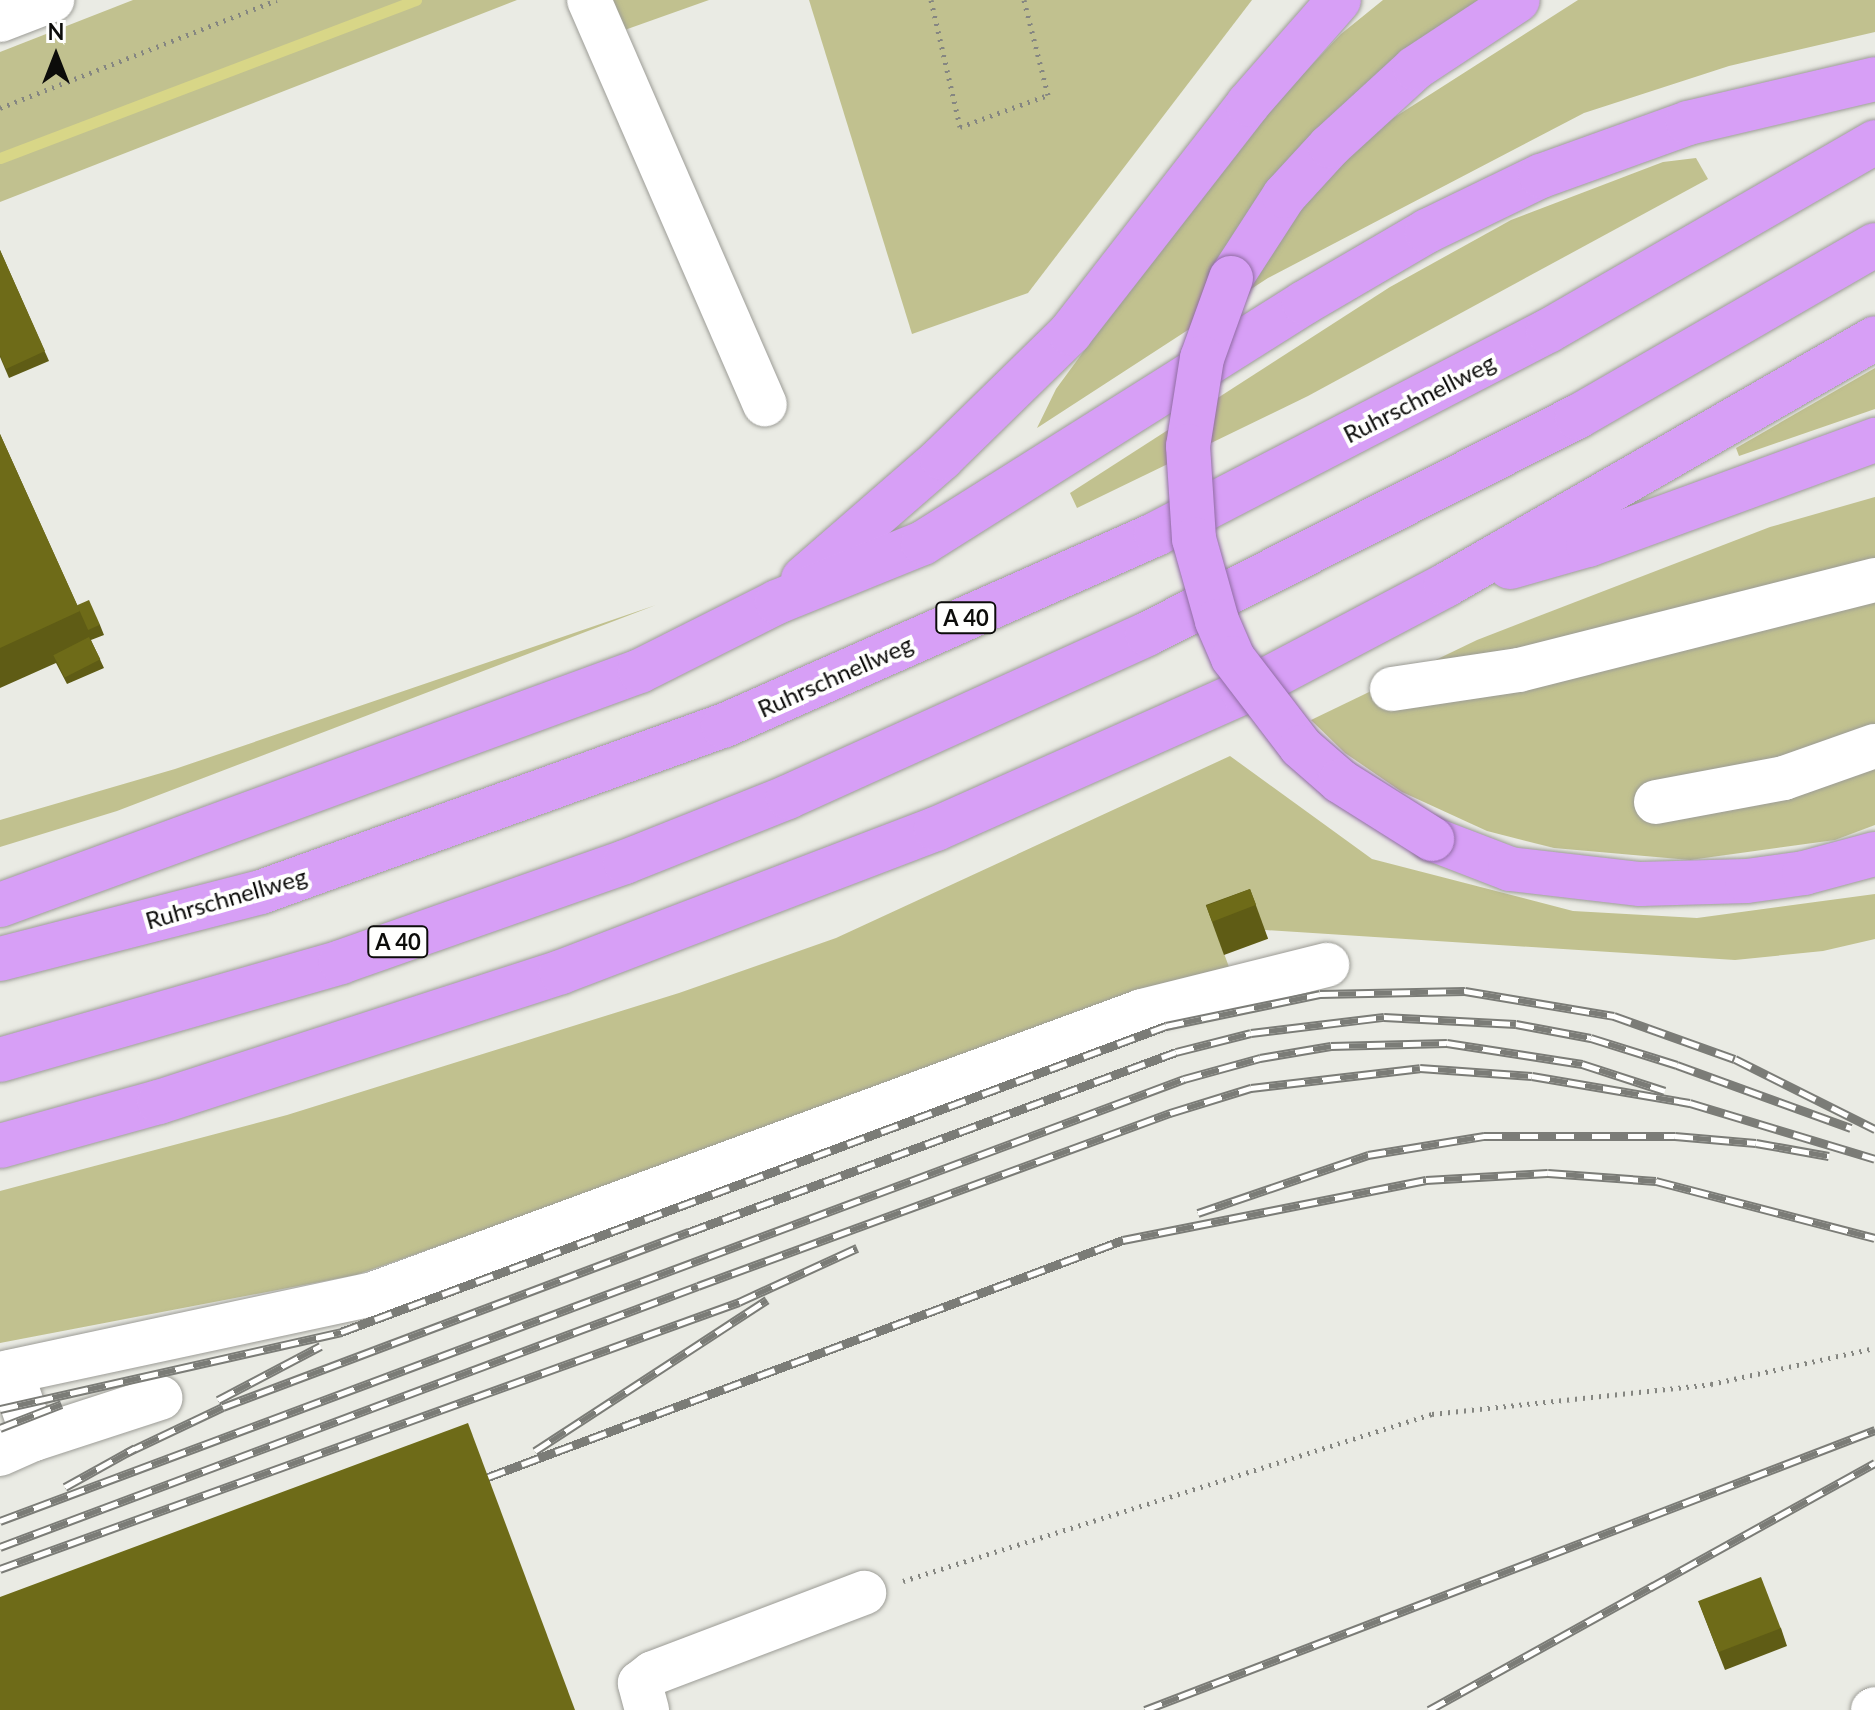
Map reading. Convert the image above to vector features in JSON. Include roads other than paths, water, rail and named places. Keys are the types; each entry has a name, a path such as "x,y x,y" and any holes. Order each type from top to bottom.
{"highway":[{"path":"777,602 942,458 1070,333 1248,104 1339,0"},
{"path":"1518,0 1440,50 1330,146 1284,196 1256,238 1213,316 1191,403 1188,446 1194,539 1233,658 1301,747 1340,781 1432,839 1510,869 1640,884 1761,879 1875,854"},
{"path":"0,905 640,671 777,602 923,543 1304,303 1427,231 1541,176 1688,123 1875,79"},
{"name":"Ruhrschnellweg","path":"0,959 261,892 723,726 1156,534 1548,331 1875,142"},
{"name":"A 40","path":"0,1060 341,962 625,862 788,797 1147,634 1577,417 1875,245"},
{"path":"0,1146 159,1102 561,972 936,829 1243,692 1446,585 1875,338"},
{"path":"1446,585 1588,545 1875,440"}],"street":[{"path":"0,20 52,0"},
{"path":"589,0 765,404"},
{"path":"1392,689 1519,670 1875,580"},
{"path":"1656,802 1784,778 1875,746"},
{"path":"160,1398 17,1446 6,1373 373,1294 1142,1011 1327,965"},
{"path":"647,1710 640,1683 653,1673 864,1593"}],"waterway":[{"path":"0,158 416,0"}],"railway":[{"path":"0,1409 341,1332 1166,1026 1320,994 1465,991 1614,1016 1735,1059 1875,1129"},
{"path":"126,1453 223,1407 689,1232 1176,1052 1251,1033 1384,1017 1516,1024 1591,1038 1677,1065 1851,1128"},
{"path":"0,1521 1184,1079 1260,1058 1331,1046 1447,1043 1582,1064 1665,1091"},
{"path":"0,1547 698,1286 1170,1113 1251,1088 1420,1068 1532,1076 1690,1103 1875,1159"},
{"path":"1198,1213 1368,1155 1484,1136 1675,1136 1756,1143 1829,1156"},
{"path":"488,1477 1123,1240 1426,1180 1548,1173 1656,1181 1875,1238"},
{"path":"0,1569 739,1302 857,1248"},
{"path":"535,1451 767,1300"},
{"path":"218,1400 321,1346"},
{"path":"0,1428 62,1404"},
{"path":"1145,1710 1875,1430"},
{"path":"65,1487 135,1448"},
{"path":"1429,1710 1875,1463"}]}
